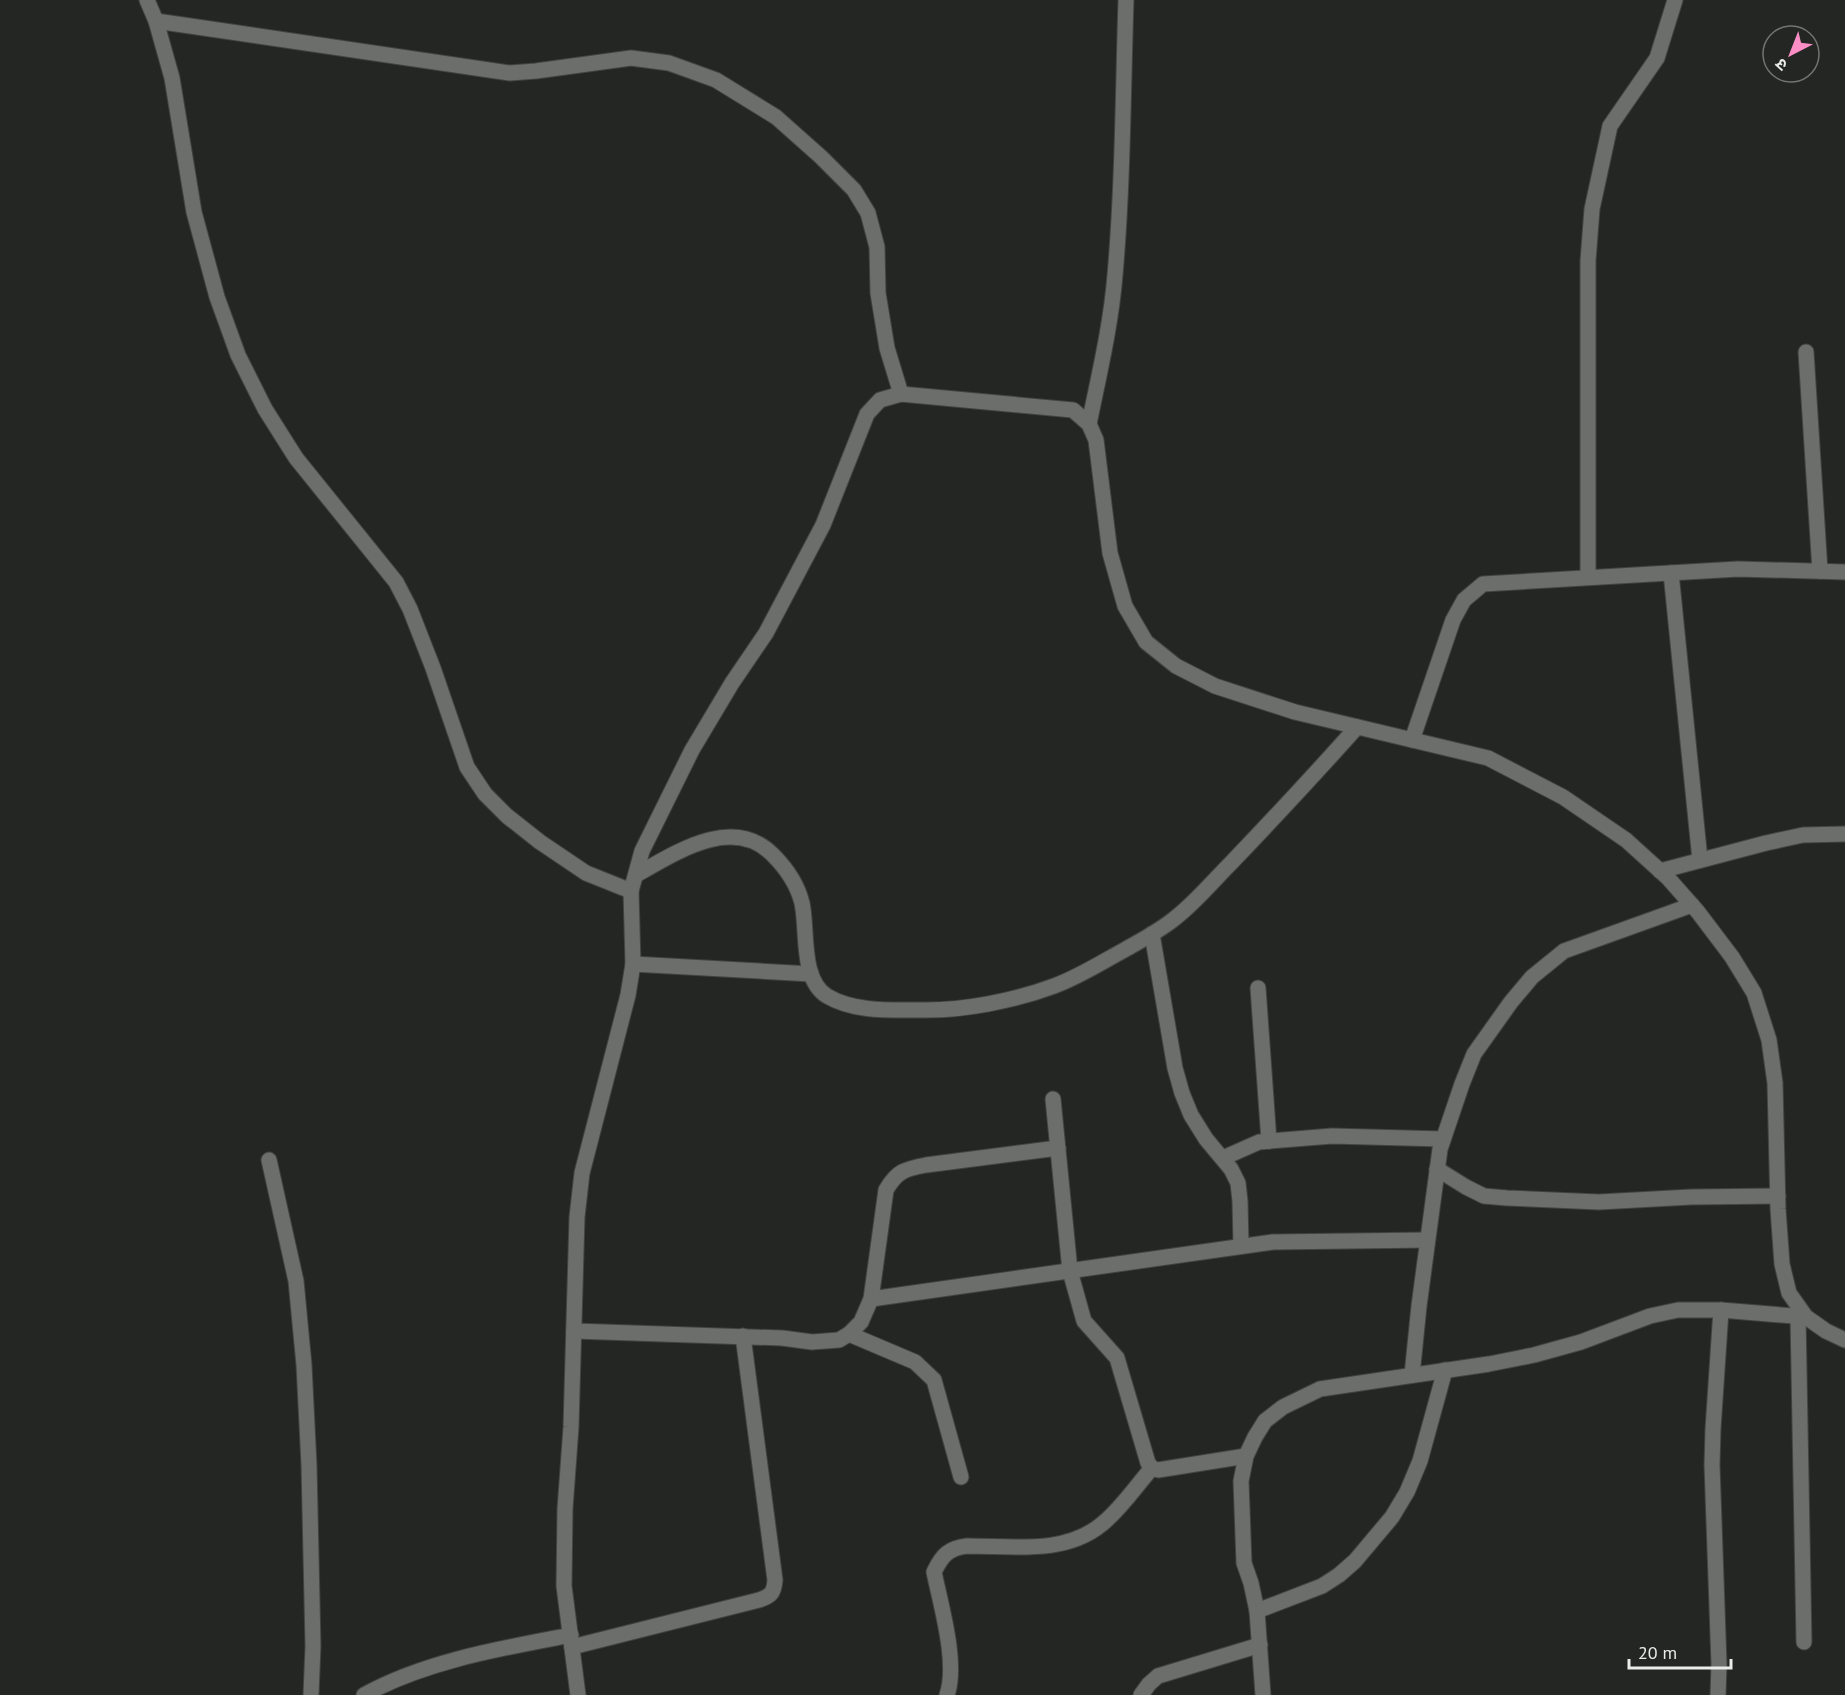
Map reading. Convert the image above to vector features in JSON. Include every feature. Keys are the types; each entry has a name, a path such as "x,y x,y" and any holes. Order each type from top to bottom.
{"street":[{"path":"147,0 156,21 172,78 194,213 217,297 238,355 265,409 296,458 396,582 430,658 466,767 485,794 507,816 540,842 586,873 631,891"},
{"path":"1089,424 1104,353 1115,276 1126,0"},
{"path":"1588,578 1588,261 1592,209 1610,126 1658,58 1675,0"},
{"path":"156,21 510,73 630,58 669,63 716,80 777,117 854,190 868,213 877,247 878,293 887,348 901,393"},
{"path":"1806,352 1820,571"},
{"path":"578,1695 564,1586 577,1217 582,1173 628,995 633,964 631,891 642,851 692,750 732,683 766,633 818,535 867,414 880,400 901,393 1073,410 1089,424 1096,440 1110,553 1125,606 1146,642 1176,666 1215,686 1295,712 1488,758 1563,796 1626,840 1660,871 1692,905 1732,957 1754,993 1769,1040 1775,1083 1782,1264 1789,1293 1802,1316 1804,1642"},
{"path":"1412,740 1453,620 1464,600 1483,584 1738,569 1845,572"},
{"path":"1671,573 1700,860"},
{"path":"636,875 688,846 706,841 746,838 766,848 793,878 802,903 811,974 815,984 826,995 848,1005 877,1010 937,1011 994,1003 1054,986 1093,968 1174,919 1264,829 1357,727"},
{"path":"1660,871 1803,836 1845,834"},
{"path":"1412,1375 1437,1169 1443,1139 1474,1054 1532,977 1564,951 1692,905"},
{"path":"1152,934 1175,1068 1182,1093 1206,1139 1232,1169 1238,1183 1241,1246"},
{"path":"633,964 811,974"},
{"path":"1258,988 1269,1142"},
{"path":"1053,1099 1071,1271 1084,1321 1117,1358 1148,1463 1152,1468 1158,1470 1246,1456"},
{"path":"1223,1158 1259,1142 1332,1136 1443,1139"},
{"path":"574,1331 743,1336 812,1342 839,1340 861,1322 871,1299 886,1190 893,1178 905,1169 926,1165 1058,1148"},
{"path":"269,1160 296,1281 304,1365 310,1477 313,1646 311,1695"},
{"path":"1437,1169 1466,1188 1484,1196 1507,1198 1599,1202 1692,1197 1778,1196"},
{"path":"871,1299 1273,1242 1427,1240"},
{"path":"1263,1695 1257,1611 1244,1563 1242,1545 1241,1481 1246,1456 1265,1421 1283,1407 1320,1389 1445,1371 1534,1355 1581,1342 1650,1316 1678,1310 1721,1310 1802,1316 1845,1340"},
{"path":"1718,1695 1719,1664 1712,1465 1721,1310"},
{"path":"849,1334 915,1362 934,1380 961,1477"},
{"path":"364,1695 438,1665 505,1647 571,1641 769,1596 774,1591 775,1580 743,1336"},
{"path":"1257,1611 1322,1586 1339,1575 1355,1561 1392,1517 1407,1492 1420,1461 1445,1371"},
{"path":"947,1695 952,1674 952,1658 934,1572 946,1552 955,1547 967,1546 1038,1547 1064,1543 1092,1532 1104,1523 1152,1468"},
{"path":"1141,1695 1158,1676 1260,1645"}]}
